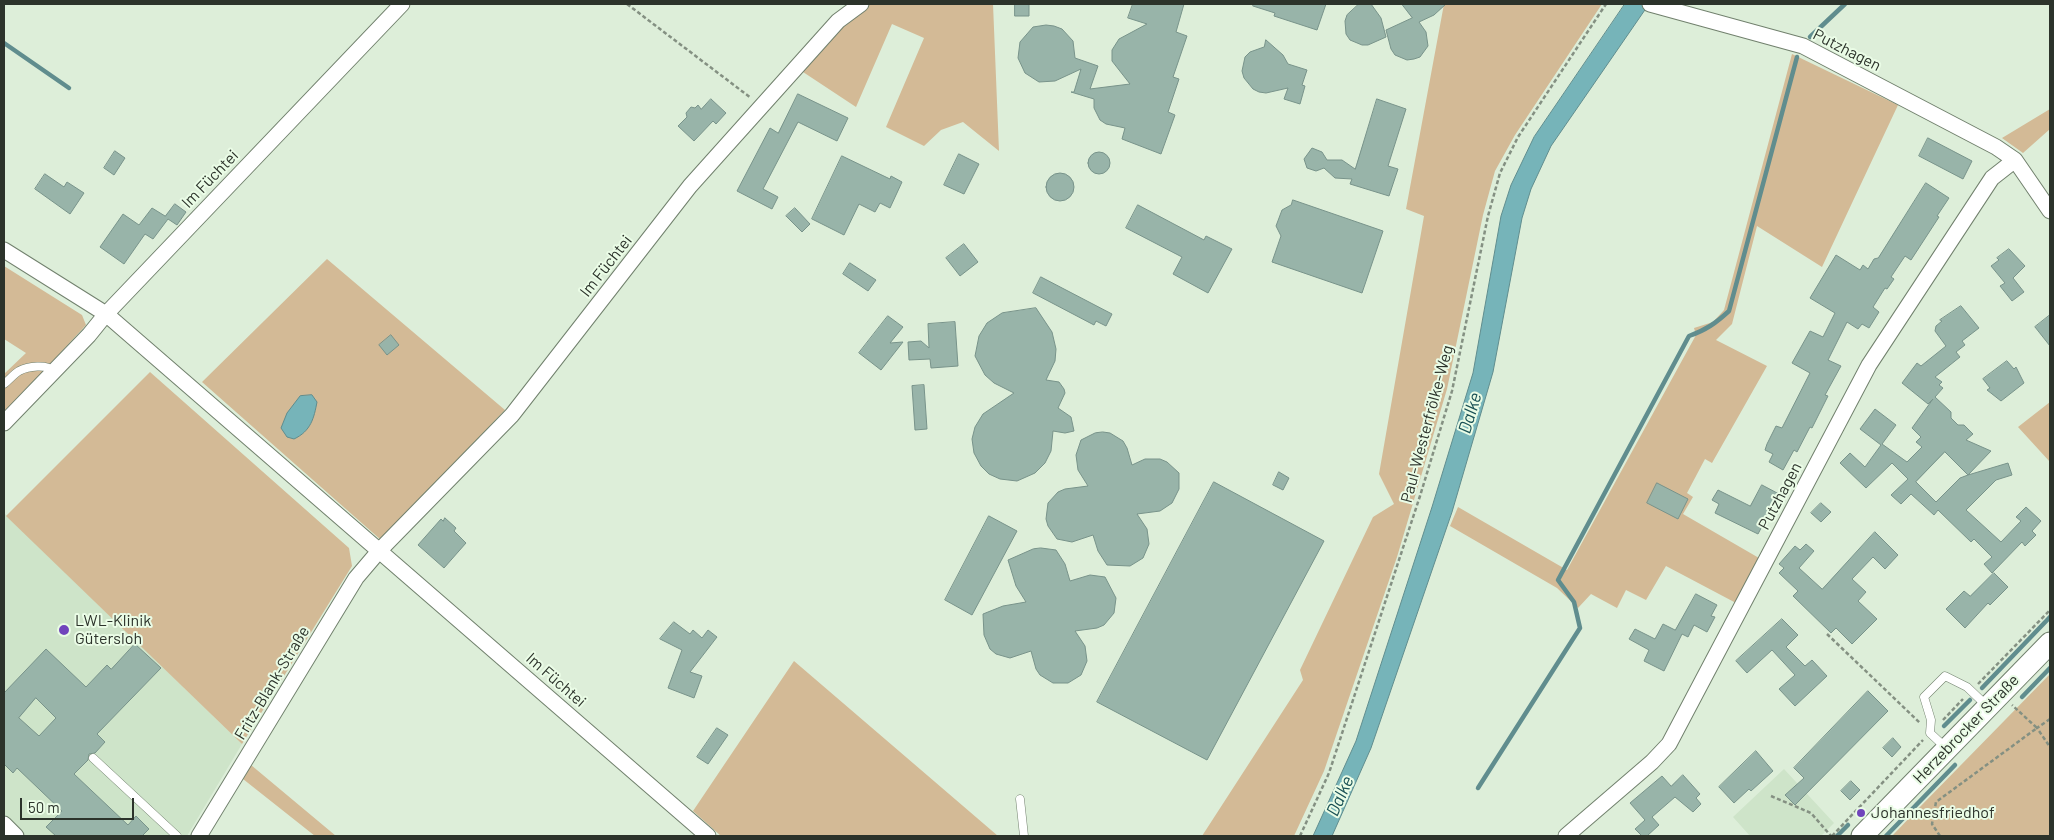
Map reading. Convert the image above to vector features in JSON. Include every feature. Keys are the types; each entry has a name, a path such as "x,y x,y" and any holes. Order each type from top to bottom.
{"main road":[{"name":"Herzebrocker Straße","path":"1862,836 2050,643"}],"street":[{"name":"Im Füchtei","path":"4,424 89,335 106,314 402,4"},
{"name":"Im Füchtei","path":"379,551 512,415 690,186 762,107 792,70 838,22 861,4"},
{"name":"Putzhagen","path":"1653,5 1803,46 1996,147 2015,160 2050,211"},
{"name":"Putzhagen","path":"1566,836 1652,762 1669,744 1869,365 1992,178 2015,160"},
{"name":"Im Füchtei","path":"4,250 106,314 708,836"},
{"name":"Fritz-Blank-Straße","path":"199,836 356,578 379,551"},
{"path":"4,824 16,836"}],"lane":[{"path":"4,384 20,370 38,366 51,368 54,371"},
{"path":"1947,749 1930,733 1931,720 1924,697 1945,676 1994,700"},
{"path":"93,758 177,836"},
{"path":"1020,798 1024,836"}],"path":[{"path":"627,4 762,107"},
{"name":"Paul-Westerfrölke-Weg","path":"1300,836 1338,746 1420,496 1452,391 1488,216 1500,173 1518,137 1606,4"},
{"path":"1827,634 1930,733"},
{"path":"1994,700 2037,728 2050,747"},
{"path":"1940,836 1932,824 1936,802 2050,719"},
{"path":"1771,796 1810,813 1831,836"}],"shaded area":[{"path":"871,4 993,4 999,151 963,122 941,130 924,146 886,127 924,38 892,24 856,107 803,72 843,25"},
{"path":"1444,4 1602,4 1515,135 1495,171 1483,215 1447,389 1397,557 1324,771 1294,836 1202,836 1303,680 1300,670 1373,517 1394,504 1379,474 1424,216 1406,209"},
{"path":"1792,54 1898,105 1822,267 1757,226 1732,324 1716,340 1767,366 1712,463 1705,459 1687,493 1693,497 1683,514 1759,558 1736,603 1666,566 1646,600 1626,590 1617,608 1591,594 1578,608 1557,588 1450,526 1458,507 1567,570 1696,335 1694,328 1713,322 1724,310"},
{"path":"2050,109 2050,129 2023,153 2002,138"},
{"path":"327,259 505,410 381,540 202,382"},
{"path":"4,266 82,315 86,325 4,414 4,374 26,353 4,339"},
{"path":"150,372 349,548 352,566 242,744 6,516"},
{"path":"2050,402 2050,462 2018,427"},
{"name":"LWL-Klinik Gütersloh","path":"4,513 242,744 187,836 4,836"},
{"path":"794,661 998,836 721,836 693,811"},
{"path":"2050,674 2050,836 1892,836 1914,813"},
{"path":"251,765 336,836 315,836 243,779"},
{"path":"1784,769 1834,823 1821,836 1750,836 1733,817"}],"water":[{"name":"Dalke","path":"1625,4 1649,4 1551,146 1531,189 1522,218 1493,372 1452,512 1371,748 1332,836 1313,836 1356,741 1432,507 1473,373 1501,216 1511,185 1534,137"},
{"path":"312,395 317,402 311,423 300,436 294,439 287,437 281,428 287,413 300,396"}],"building":[{"path":"1015,4 1029,4 1029,16 1015,16"},
{"path":"1133,4 1184,4 1176,32 1187,36 1173,77 1179,79 1168,112 1175,115 1161,154 1122,139 1125,128 1106,124 1100,120 1094,108 1094,99 1071,92 1074,92 1081,69 1055,81 1039,82 1025,73 1018,58 1020,42 1033,27 1054,26 1062,29 1073,41 1075,58 1098,66 1090,89 1130,84 1112,61 1112,50 1119,39 1147,24 1128,18"},
{"path":"1254,4 1326,4 1317,30 1274,16 1275,13 1253,6"},
{"path":"1359,4 1371,4 1381,18 1386,37 1368,45 1362,45 1350,40 1346,34 1345,21 1347,15"},
{"path":"1402,4 1446,4 1434,15 1419,22 1426,32 1428,46 1420,57 1414,59 1407,60 1395,55 1391,49 1386,30 1412,18"},
{"path":"1266,40 1283,55 1288,64 1307,70 1302,85 1305,86 1300,104 1284,99 1288,88 1266,93 1259,92 1253,89 1244,78 1242,71 1245,57 1250,52 1264,47"},
{"path":"798,94 848,118 837,141 798,122 763,189 778,197 772,209 737,191 770,128 778,133"},
{"path":"711,99 726,113 716,124 713,121 694,141 678,126 687,117 686,113 691,107 695,108 698,105 701,109"},
{"path":"1377,99 1406,109 1388,166 1398,169 1389,196 1350,184 1352,179 1335,178 1324,168 1316,171 1307,168 1304,159 1312,148 1322,152 1327,160 1342,160 1355,169"},
{"path":"1928,138 1972,161 1963,179 1919,156"},
{"path":"115,151 125,158 114,175 104,168"},
{"path":"1099,152 1107,155 1110,163 1107,171 1099,174 1091,171 1088,163 1091,155"},
{"path":"959,154 979,164 964,194 944,185"},
{"path":"842,156 890,179 891,176 902,182 890,208 880,203 875,212 859,204 844,235 812,219"},
{"path":"1060,173 1070,177 1074,187 1070,197 1060,201 1050,197 1046,187 1050,177"},
{"path":"45,174 64,187 67,182 84,193 70,214 35,189"},
{"path":"1926,183 1949,198 1911,260 1905,256 1891,277 1894,279 1887,289 1885,288 1873,307 1879,312 1869,328 1862,324 1858,329 1847,322 1828,360 1841,366 1825,395 1828,396 1812,428 1810,427 1797,452 1794,450 1783,470 1769,462 1773,454 1765,450 1776,426 1782,428 1810,373 1792,363 1810,331 1823,337 1835,313 1810,298 1836,255 1860,270 1863,265 1868,269 1874,259 1878,258"},
{"path":"1293,200 1383,231 1362,293 1272,262 1281,236 1276,226 1282,210 1291,205"},
{"path":"175,204 186,212 177,225 168,219 153,239 145,234 124,264 100,247 123,214 139,225 152,208 165,216"},
{"path":"1138,205 1204,240 1206,236 1232,249 1208,293 1173,274 1182,257 1126,228"},
{"path":"795,208 810,224 802,232 786,216"},
{"path":"964,244 978,262 960,276 946,258"},
{"path":"2009,249 2025,266 2013,278 2024,292 2012,301 2000,286 2005,283 1991,266 1999,260 1997,258"},
{"path":"850,263 876,280 868,291 843,274"},
{"path":"1041,277 1112,314 1106,326 1096,321 1094,325 1033,293"},
{"path":"1961,306 1979,328 1962,341 1965,345 1956,352 1960,357 1935,377 1942,382 1939,385 1943,388 1935,397 1951,412 1951,418 1958,425 1964,425 1973,434 1966,440 1991,451 1968,475 2008,463 2012,475 1996,480 1966,510 2001,542 2021,521 2016,517 2026,507 2041,521 2032,531 2036,535 2025,546 2022,542 1992,573 1984,564 1992,557 1974,539 1971,542 1938,510 1934,515 1911,494 1901,504 1891,495 1908,479 1892,463 1866,488 1840,463 1850,453 1865,467 1881,445 1860,429 1875,409 1896,425 1882,444 1907,462 1922,447 1916,442 1921,437 1912,428 1933,399 1928,404 1902,383 1917,363 1921,366 1946,346 1935,331 1936,326 1942,321 1940,320","holes":["1945,452 1968,475 1960,478 1936,502 1916,482"]},
{"path":"1036,308 1052,332 1056,349 1055,361 1046,380 1059,382 1064,389 1065,393 1058,408 1071,417 1074,431 1065,433 1053,431 1051,451 1045,463 1035,473 1017,481 1000,479 989,474 981,466 974,453 972,439 975,427 983,414 1014,393 994,383 985,375 975,356 979,336 987,323 1002,313"},
{"path":"2050,315 2050,346 2035,327"},
{"path":"888,316 903,327 890,343 903,342 881,370 859,353"},
{"path":"955,322 958,366 931,368 930,359 909,360 908,342 921,341 929,348 928,324"},
{"path":"391,335 399,345 387,355 379,345"},
{"path":"2007,361 2014,369 2016,367 2024,383 2001,401 1987,390 1990,388 1983,379"},
{"path":"924,385 927,429 915,430 912,386"},
{"path":"1095,433 1110,433 1123,441 1132,465 1145,459 1160,459 1167,462 1179,473 1179,489 1172,503 1160,511 1137,514 1147,529 1149,544 1143,558 1130,566 1107,565 1098,551 1093,535 1072,542 1057,539 1048,526 1046,519 1048,503 1058,492 1065,489 1088,486 1078,470 1076,455 1081,440"},
{"path":"1279,472 1289,478 1283,490 1273,485"},
{"path":"1214,482 1324,541 1207,760 1097,702"},
{"path":"1657,483 1688,499 1678,519 1647,503"},
{"path":"1762,485 1779,494 1758,534 1715,513 1719,504 1712,500 1718,490 1750,506"},
{"path":"1821,503 1831,512 1821,522 1811,513"},
{"path":"989,516 1017,531 972,615 945,600"},
{"path":"445,518 456,528 454,531 466,543 444,568 418,545 441,519 443,521"},
{"path":"1875,532 1898,555 1885,569 1873,557 1852,579 1866,592 1858,601 1877,619 1852,644 1836,628 1831,633 1793,596 1798,591 1779,573 1784,568 1779,564 1795,546 1800,550 1806,544 1814,551 1799,568 1822,589"},
{"path":"1033,549 1056,550 1065,564 1070,581 1090,575 1105,577 1116,598 1114,613 1104,625 1097,628 1075,631 1085,646 1087,661 1081,675 1068,683 1053,683 1040,675 1036,669 1031,651 1010,658 996,654 990,649 984,635 983,614 1003,606 1026,602 1016,586 1008,560"},
{"path":"1994,573 2008,587 1990,605 1988,603 1965,628 1946,609 1964,591 1970,596"},
{"path":"1696,594 1717,605 1711,616 1715,617 1707,632 1694,625 1688,637 1682,634 1664,671 1644,661 1649,650 1629,639 1635,629 1655,639 1663,624 1675,630"},
{"path":"1782,619 1798,635 1786,647 1805,666 1812,660 1827,676 1795,706 1779,689 1795,675 1772,650 1747,673 1736,661"},
{"path":"674,622 690,634 693,630 702,638 708,630 717,637 690,672 702,676 694,698 668,688 682,650 660,639"},
{"path":"135,644 161,668 97,734 105,742 95,753 89,754 88,760 74,774 128,825 136,816 149,829 142,836 56,836 46,827 62,811 17,768 13,773 4,764 4,693 46,649 86,687 107,665 111,669","holes":["36,698 56,718 39,736 19,718"]},
{"path":"1868,691 1888,711 1795,805 1785,795 1804,778 1794,768"},
{"path":"717,728 728,735 708,764 697,757"},
{"path":"1893,738 1901,747 1892,757 1883,748"},
{"path":"1756,751 1773,771 1751,791 1749,789 1734,803 1719,787"},
{"path":"1683,775 1700,794 1696,798 1701,804 1693,812 1675,797 1652,817 1659,825 1647,836 1642,836 1635,829 1645,820 1630,803 1662,776 1671,786"},
{"path":"1851,781 1860,790 1850,800 1841,791"}],"waterway":[{"path":"1810,37 1845,4"},
{"path":"4,43 69,88"},
{"path":"1478,788 1580,628 1574,602 1558,580 1689,336 1710,326 1729,311 1797,57"},
{"path":"1982,688 2050,617"},
{"path":"2022,697 2050,668"},
{"path":"1944,726 1970,700"},
{"path":"1886,836 1955,765"},
{"path":"1837,836 1848,825"}],"place":[{"name":"LWL-Klinik Gütersloh","path":"64,630"},
{"name":"Johannesfriedhof","path":"1861,813"}]}
